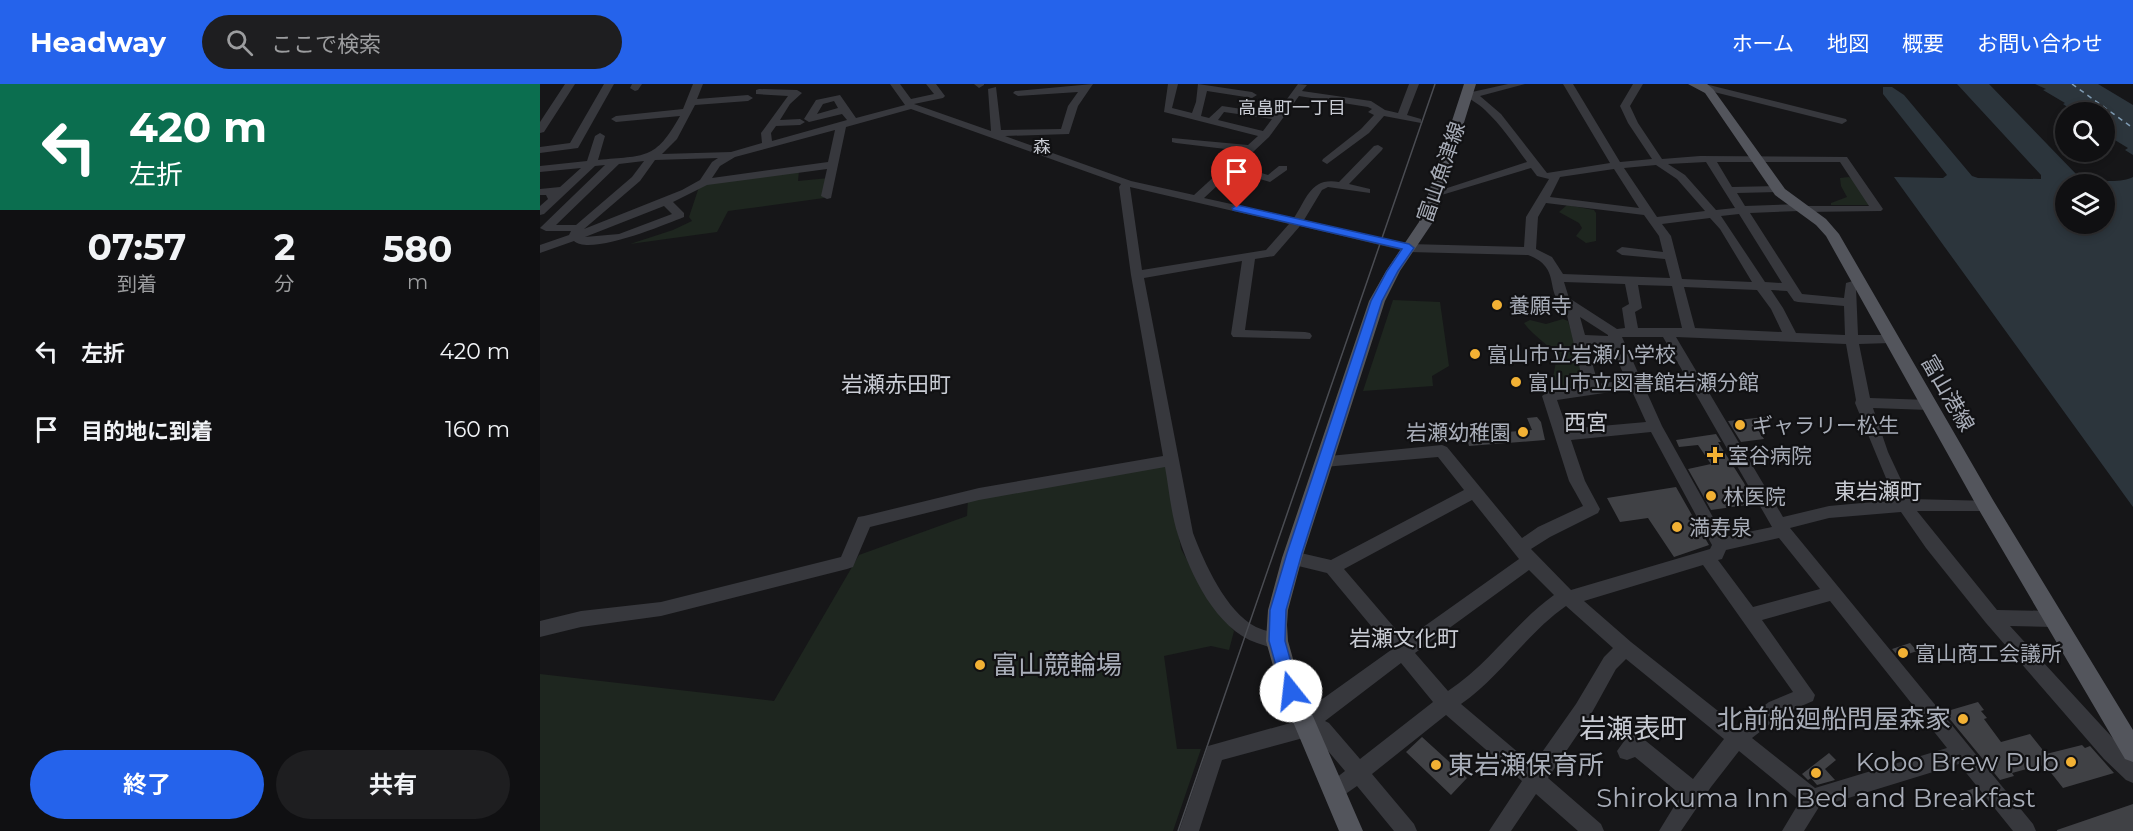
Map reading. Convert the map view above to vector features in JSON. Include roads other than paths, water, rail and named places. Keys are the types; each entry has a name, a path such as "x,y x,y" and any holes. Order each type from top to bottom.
{"main road":[{"name":"富山港線","path":"1700,85 1796,211 1832,234 1986,505 2133,751"},
{"name":"富山魚津線","path":"1351,831 1291,691 1277,641 1278,610 1292,558 1379,294 1426,222 1470,91"}],"street":[{"path":"540,130 570,84"},
{"path":"540,150 574,146 609,84"},
{"path":"543,231 576,233 636,179 652,157 672,139 698,84"},
{"path":"895,84 910,104 1128,183 1409,248 1530,251 1553,262 1562,297 1616,337 1635,384 1714,551 1749,616 1806,695 1777,708 1738,737 1669,831"},
{"path":"540,169 652,157 731,155 841,126 940,96 932,84"},
{"path":"1173,84 1167,110 1265,135"},
{"path":"1240,111 1262,84"},
{"path":"1401,117 1414,84"},
{"path":"1470,91 1520,84"},
{"path":"1568,84 1617,165 1665,236 1690,332"},
{"path":"1635,85 1625,106 1626,112 1659,161 1681,177 1714,214 1777,308 1791,337"},
{"path":"1700,85 1842,121"},
{"path":"994,134 1065,132 1073,106 1086,86"},
{"path":"1018,93 1086,86"},
{"path":"1195,117 1201,102 1203,86 1252,95"},
{"path":"736,99 740,87"},
{"path":"993,89 994,134"},
{"path":"1470,91 1520,143 1541,174 1553,176 1617,165 1659,161 1843,159 1877,209 1743,210 1656,220"},
{"path":"759,92 797,93 786,102 766,133 767,146"},
{"path":"1196,199 1265,135 1296,93 1362,113 1382,112 1417,121"},
{"path":"844,110 809,119 819,102 835,94 854,122"},
{"path":"616,119 748,98"},
{"path":"1211,121 1222,109 1278,117"},
{"path":"1327,161 1365,131 1382,112"},
{"path":"773,123 800,122"},
{"path":"827,196 841,126"},
{"path":"540,212 591,164 600,136"},
{"path":"1176,140 1251,149"},
{"path":"1341,186 1378,148"},
{"path":"704,182 716,164 731,155"},
{"path":"1710,160 1798,298 1849,302"},
{"path":"543,231 616,161"},
{"path":"1435,194 1533,164"},
{"path":"540,249 576,233 666,201 704,182 833,165"},
{"path":"1232,167 1270,179 1283,168"},
{"path":"1530,251 1532,217 1556,178 1553,176"},
{"path":"1128,183 1124,186 1137,275 1185,533 1194,557 1224,607 1247,631 1277,641"},
{"path":"1137,275 1270,253 1298,221 1318,188 1326,183 1366,191"},
{"path":"1730,190 1778,189"},
{"path":"540,192 558,190 540,206"},
{"path":"1543,199 1640,212 1647,210"},
{"path":"576,233 577,242 621,237 680,215 666,201"},
{"path":"1622,251 1671,256"},
{"path":"1249,258 1238,334 1305,336"},
{"path":"1558,278 1790,287"},
{"path":"1631,281 1636,308 1628,308 1633,334"},
{"path":"1860,283 1850,286 1849,302 1850,340 1862,403 1906,504 1924,533 1992,618 2111,752 2133,773"},
{"path":"1571,305 1592,390"},
{"path":"1580,339 1690,332 1850,340 1891,339"},
{"path":"1667,333 1781,527 2026,831"},
{"path":"1307,728 1321,711 1403,653 1525,554 1544,532 1592,509 1577,481 1548,396 1635,384"},
{"path":"1862,403 1929,405"},
{"path":"1562,435 1655,426"},
{"path":"1324,460 1442,452 1525,554 1568,598 1625,648 1813,799"},
{"path":"540,629 581,619 662,609 847,562 864,522 979,494 1173,460"},
{"path":"1332,567 1474,491"},
{"path":"1334,792 1473,685 1524,631 1559,601 1829,512 1906,504 1986,505"},
{"path":"1292,558 1332,567 1446,704 1594,831"},
{"path":"1749,616 1833,593"},
{"path":"1992,618 2054,619"},
{"path":"1499,831 1536,781 1583,710 1610,663 1625,648"},
{"path":"1189,831 1215,753 1307,728 1322,729 1407,831"},
{"path":"1627,751 1634,744 1695,793"},
{"path":"1792,831 1813,799 1963,753"}],"tram line":[{"path":"1178,831 1435,84"}],"place":[{"name":"養願寺","path":"1497,305"},
{"name":"富山市立岩瀬小学校","path":"1475,354"},
{"name":"富山市立図書館岩瀬分館","path":"1516,382"},
{"name":"ギャラリー松生","path":"1740,425"},
{"name":"岩瀬幼稚園","path":"1523,432"},
{"name":"室谷病院","path":"1715,455"},
{"name":"林医院","path":"1711,496"},
{"name":"満寿泉","path":"1677,527"},
{"name":"富山商工会議所","path":"1903,653"},
{"name":"富山競輪場","path":"980,665"},
{"name":"北前船廻船問屋森家","path":"1963,719"},
{"name":"Kobo Brew Pub","path":"2071,762"},
{"name":"東岩瀬保育所","path":"1436,765"},
{"name":"Shirokuma Inn Bed and Breakfast","path":"1816,773"}],"district":[{"name":"高畠町一丁目","path":"1292,108"},
{"name":"森","path":"1042,147"},
{"name":"岩瀬赤田町","path":"896,384"},
{"name":"西宮","path":"1586,422"},
{"name":"東岩瀬町","path":"1878,491"},
{"name":"岩瀬文化町","path":"1404,638"},
{"name":"岩瀬表町","path":"1633,728"}]}
